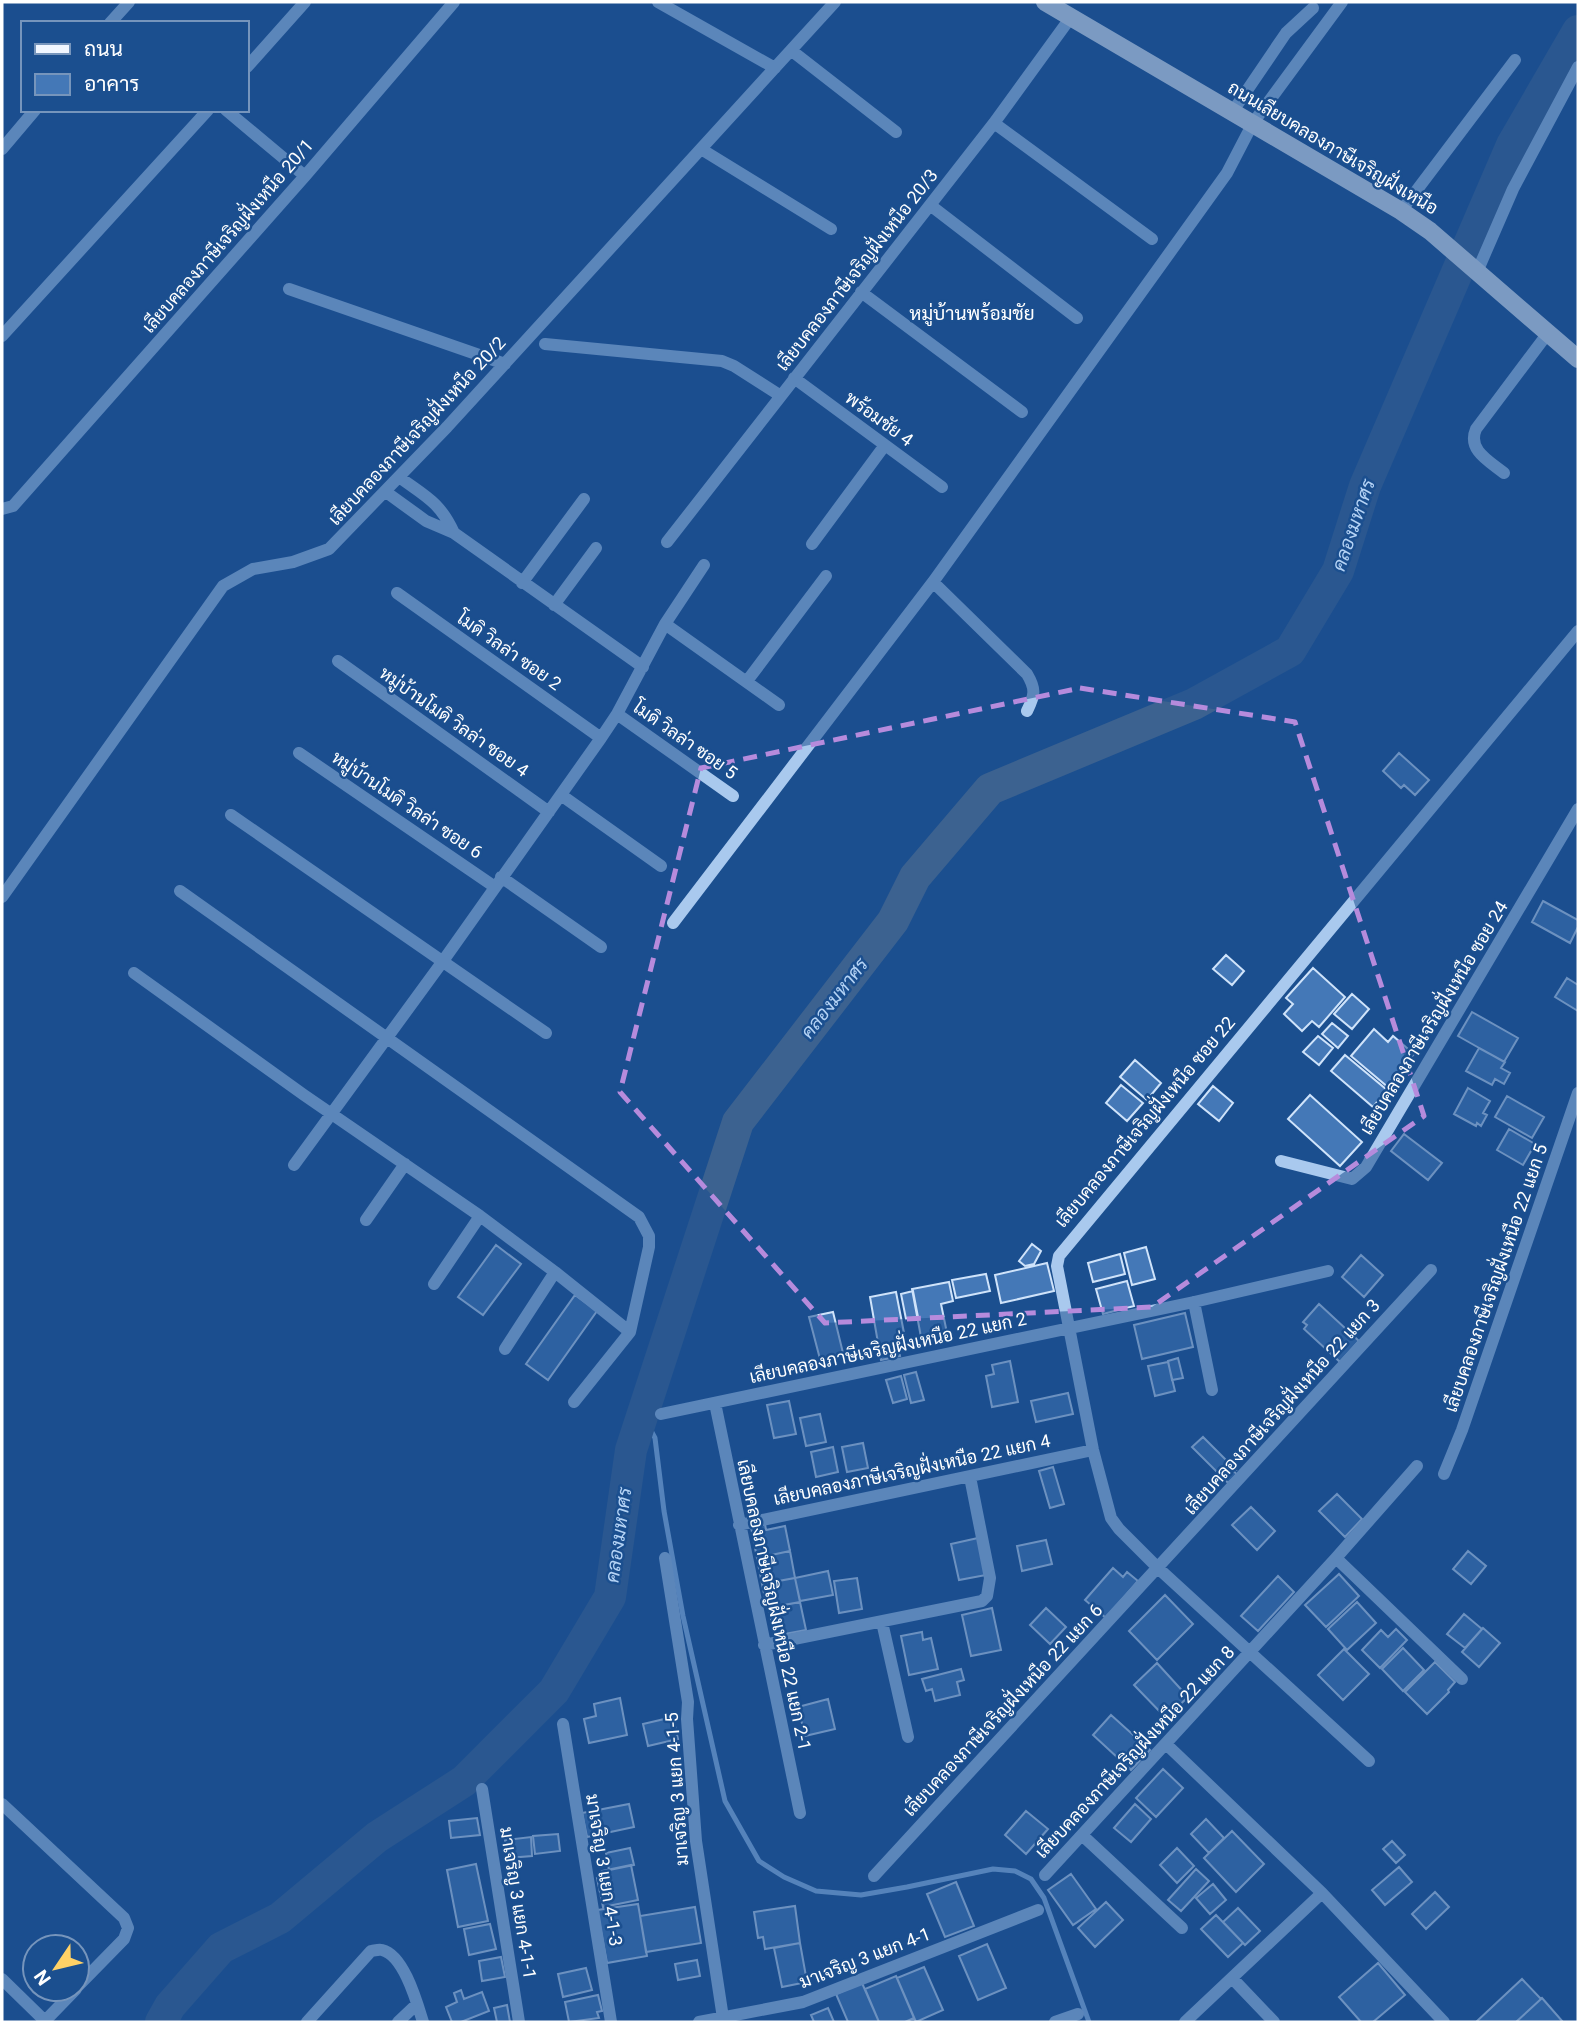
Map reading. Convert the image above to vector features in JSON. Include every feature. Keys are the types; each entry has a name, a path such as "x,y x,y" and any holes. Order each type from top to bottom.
{"main road":[{"name":"ถนนเลียบคลองภาษีเจริญฝั่งเหนือ","path":"1045,2 1430,230 1578,359"}],"street":[{"path":"112,21 128,2"},
{"path":"248,66 305,2"},
{"name":"เลียบคลองภาษีเจริญฝั่งเหนือ 20/1","path":"2,509 13,506 26,492 305,176 454,2"},
{"path":"658,2 775,68"},
{"name":"เลียบคลองภาษีเจริญฝั่งเหนือ 20/2","path":"2,897 223,586 253,569 293,562 329,549 386,492 835,2"},
{"path":"673,923 933,582 1227,173 1253,123 1342,2"},
{"path":"1233,111 1286,33 1313,8"},
{"name":"เลียบคลองภาษีเจริญฝั่งเหนือ 20/3","path":"667,542 994,123 1071,17"},
{"path":"792,51 896,132"},
{"path":"1401,211 1515,60"},
{"path":"1474,270 1537,140 1578,66"},
{"path":"2,149 33,112"},
{"path":"2,336 206,112"},
{"path":"228,112 305,176"},
{"path":"994,123 1152,239"},
{"path":"701,149 831,229"},
{"path":"930,205 1077,318"},
{"path":"289,289 505,363"},
{"path":"861,292 1022,412"},
{"path":"1504,473 1476,449 1472,437 1548,333"},
{"path":"545,344 722,361 780,396"},
{"name":"พร้อมชัย 4","path":"794,378 943,487"},
{"path":"812,544 885,445"},
{"path":"399,477 446,513 454,533"},
{"path":"386,492 426,521 454,533 643,667"},
{"path":"522,583 584,499"},
{"path":"554,605 596,548"},
{"path":"294,1165 601,738 617,714 665,624 704,565"},
{"path":"747,681 826,576"},
{"path":"933,582 1027,674 1034,686 1035,696 1027,711"},
{"name":"โมดิ วิลล่า ซอย 2","path":"397,593 601,738"},
{"path":"665,624 779,705"},
{"name":"เลียบคลองภาษีเจริญฝั่งเหนือ ซอย 22","path":"1369,1761 1158,1568 1111,1518 1093,1450 1057,1266 1064,1247 1578,631"},
{"name":"หมู่บ้านโมดิ วิลล่า ซอย 4","path":"338,661 549,811"},
{"name":"โมดิ วิลล่า ซอย 5","path":"617,714 733,796"},
{"name":"หมู่บ้านโมดิ วิลล่า ซอย 6","path":"299,753 601,947"},
{"path":"561,795 661,866"},
{"name":"เลียบคลองภาษีเจริญฝั่งเหนือ ซอย 24","path":"1281,1161 1352,1179 1366,1167 1578,809"},
{"path":"231,815 546,1033"},
{"path":"180,891 639,1217 649,1236 649,1247 630,1332 574,1402"},
{"path":"134,974 481,1216 630,1332"},
{"name":"เลียบคลองภาษีเจริญฝั่งเหนือ 22 แยก 5","path":"1444,1474 1578,1093"},
{"path":"366,1220 405,1164"},
{"path":"434,1284 481,1216"},
{"name":"เลียบคลองภาษีเจริญฝั่งเหนือ 22 แยก 3","path":"1158,1568 1431,1270"},
{"name":"เลียบคลองภาษีเจริญฝั่งเหนือ 22 แยก 2","path":"661,1414 1194,1302 1328,1271"},
{"path":"505,1349 555,1272"},
{"path":"1194,1302 1212,1390"},
{"name":"เลียบคลองภาษีเจริญฝั่งเหนือ 22 แยก 2-1","path":"715,1403 800,1813"},
{"name":"เลียบคลองภาษีเจริญฝั่งเหนือ 22 แยก 4","path":"739,1525 1093,1450"},
{"path":"1250,1652 1417,1466"},
{"path":"764,1645 982,1601 988,1596 990,1578 970,1477"},
{"name":"มาเจริญ 3 แยก 4-1-5","path":"665,1558 688,1702 696,1841 723,2018"},
{"path":"1336,1558 1462,1679"},
{"name":"เลียบคลองภาษีเจริญฝั่งเหนือ 22 แยก 6","path":"874,1876 1158,1568"},
{"path":"882,1622 908,1737"},
{"name":"เลียบคลองภาษีเจริญฝั่งเหนือ 22 แยก 8","path":"1045,1875 1250,1652"},
{"name":"มาเจริญ 3 แยก 4-1-3","path":"563,1724 611,2022"},
{"path":"1166,1744 1322,1893 1444,2022"},
{"name":"มาเจริญ 3 แยก 4-1-1","path":"482,1789 519,2022"},
{"path":"2,1804 124,1918 128,1928 124,1938 91,1972"},
{"path":"1082,1835 1182,1928"},
{"path":"1185,2022 1322,1893"},
{"name":"มาเจริญ 3 แยก 4-1","path":"699,2022 803,2002 1038,1910"},
{"path":"307,2022 371,1951 382,1950 396,1958 407,1976 423,2022"},
{"path":"1232,1978 1274,2022"},
{"path":"2,1979 45,2021 62,2003"},
{"path":"398,2022 418,2004"},
{"path":"1055,2022 1078,2014"}],"highlighted area":[{"path":"1080,688 1295,722 1424,1116 1152,1307 825,1323 620,1092 701,768"}],"building":[{"path":"1399,753 1429,780 1415,795 1404,785 1401,788 1383,771"},
{"path":"1543,901 1578,920 1578,927 1570,943 1532,922"},
{"path":"1226,955 1244,971 1232,985 1213,969"},
{"path":"1313,968 1345,997 1319,1027 1312,1021 1302,1031 1284,1014 1293,1004 1286,998"},
{"path":"1567,978 1578,985 1578,1011 1555,997"},
{"path":"1352,994 1369,1009 1352,1029 1334,1014"},
{"path":"1472,1012 1518,1038 1504,1062 1458,1036"},
{"path":"1332,1023 1348,1036 1338,1048 1322,1034"},
{"path":"1374,1029 1388,1042 1393,1036 1414,1054 1406,1063 1409,1065 1389,1088 1351,1056"},
{"path":"1318,1036 1333,1048 1319,1065 1303,1052"},
{"path":"1479,1048 1505,1062 1501,1068 1510,1073 1504,1084 1495,1079 1492,1085 1466,1071"},
{"path":"1345,1055 1387,1090 1373,1107 1331,1071"},
{"path":"1135,1060 1161,1083 1147,1100 1120,1077"},
{"path":"1121,1085 1143,1103 1127,1121 1106,1103"},
{"path":"1213,1086 1233,1103 1219,1121 1198,1104"},
{"path":"1468,1088 1490,1101 1483,1113 1487,1115 1481,1126 1454,1114"},
{"path":"1310,1095 1362,1142 1340,1166 1288,1119"},
{"path":"1507,1096 1544,1117 1532,1138 1495,1117"},
{"path":"1509,1129 1535,1144 1523,1165 1497,1150"},
{"path":"1404,1134 1442,1163 1428,1180 1391,1151"},
{"path":"1032,1244 1041,1251 1034,1264 1025,1266 1019,1261"},
{"path":"496,1245 521,1264 483,1315 458,1297"},
{"path":"1146,1247 1155,1279 1132,1285 1124,1253"},
{"path":"1120,1254 1125,1274 1093,1282 1088,1263"},
{"path":"1361,1255 1383,1275 1364,1297 1342,1277"},
{"path":"1047,1263 1054,1291 1001,1303 995,1275"},
{"path":"986,1274 990,1291 956,1298 952,1280"},
{"path":"1127,1281 1134,1306 1103,1314 1096,1289"},
{"path":"949,1282 953,1301 941,1304 947,1333 921,1337 912,1289"},
{"path":"913,1291 918,1317 906,1319 901,1294"},
{"path":"896,1292 905,1338 896,1339 900,1356 881,1360 870,1297"},
{"path":"575,1295 597,1311 548,1380 526,1364"},
{"path":"1319,1304 1359,1341 1340,1362 1304,1329 1307,1325 1303,1322"},
{"path":"833,1312 843,1353 820,1359 809,1317"},
{"path":"1185,1313 1193,1347 1142,1359 1134,1325"},
{"path":"1178,1358 1183,1378 1172,1380 1168,1361"},
{"path":"1010,1361 1018,1402 992,1407 986,1376 994,1374 992,1365"},
{"path":"1168,1362 1175,1391 1155,1396 1148,1366"},
{"path":"916,1372 924,1400 911,1403 904,1375"},
{"path":"901,1376 907,1399 893,1403 886,1380"},
{"path":"1068,1393 1073,1414 1036,1422 1031,1401"},
{"path":"789,1401 796,1434 774,1438 767,1405"},
{"path":"820,1414 826,1442 806,1446 800,1418"},
{"path":"1203,1437 1236,1470 1234,1471 1237,1475 1228,1483 1192,1447"},
{"path":"863,1443 868,1468 847,1472 842,1447"},
{"path":"833,1447 838,1472 816,1477 811,1452"},
{"path":"1053,1467 1064,1504 1050,1508 1039,1471"},
{"path":"1337,1494 1362,1519 1345,1537 1319,1511"},
{"path":"1251,1507 1275,1531 1257,1550 1232,1525"},
{"path":"765,1524 766,1530 785,1526 790,1551 757,1558 751,1527"},
{"path":"978,1538 986,1575 959,1580 951,1544"},
{"path":"1046,1540 1052,1564 1022,1571 1017,1546"},
{"path":"790,1551 795,1578 762,1584 757,1558"},
{"path":"1468,1551 1486,1566 1471,1584 1453,1569"},
{"path":"1113,1568 1123,1577 1127,1572 1138,1581 1106,1618 1085,1600"},
{"path":"828,1571 833,1595 800,1601 795,1578"},
{"path":"1339,1574 1359,1596 1326,1627 1305,1605"},
{"path":"1278,1576 1294,1592 1258,1631 1241,1616"},
{"path":"795,1578 800,1602 767,1608 762,1584"},
{"path":"857,1578 862,1609 839,1613 834,1581"},
{"path":"1165,1595 1193,1624 1157,1660 1129,1631"},
{"path":"800,1602 806,1630 774,1636 769,1608"},
{"path":"1357,1602 1376,1623 1347,1650 1328,1629"},
{"path":"992,1608 1001,1650 971,1656 962,1615"},
{"path":"1046,1608 1066,1627 1050,1644 1030,1625"},
{"path":"1464,1614 1482,1629 1465,1648 1447,1634"},
{"path":"1483,1628 1500,1643 1479,1667 1462,1652"},
{"path":"1396,1629 1407,1640 1380,1668 1362,1650 1381,1630 1388,1637"},
{"path":"922,1632 923,1640 931,1638 938,1669 909,1675 901,1636"},
{"path":"1403,1648 1424,1670 1403,1691 1382,1669"},
{"path":"1344,1649 1369,1674 1343,1700 1318,1675"},
{"path":"1435,1662 1455,1682 1427,1714 1405,1692"},
{"path":"1157,1663 1188,1697 1166,1718 1134,1685"},
{"path":"961,1669 964,1680 957,1682 960,1695 935,1701 932,1689 926,1691 922,1679"},
{"path":"620,1698 627,1735 589,1743 584,1719 596,1716 594,1704"},
{"path":"828,1699 835,1729 805,1736 798,1707"},
{"path":"1111,1715 1150,1750 1131,1770 1093,1735"},
{"path":"673,1717 678,1739 648,1746 643,1724"},
{"path":"1163,1769 1183,1788 1156,1817 1136,1798"},
{"path":"629,1804 634,1827 587,1837 582,1813"},
{"path":"1135,1804 1151,1819 1131,1842 1114,1828"},
{"path":"1026,1811 1048,1829 1026,1854 1005,1835"},
{"path":"477,1818 480,1835 451,1838 449,1821"},
{"path":"1206,1819 1224,1838 1209,1853 1191,1834"},
{"path":"1232,1831 1264,1864 1236,1892 1204,1858"},
{"path":"558,1834 560,1851 535,1854 533,1836"},
{"path":"531,1837 532,1856 507,1858 505,1840"},
{"path":"1392,1841 1405,1855 1396,1863 1383,1849"},
{"path":"630,1848 634,1865 609,1870 606,1853"},
{"path":"1177,1848 1194,1866 1177,1883 1160,1865"},
{"path":"476,1864 488,1921 458,1927 447,1870"},
{"path":"631,1865 638,1900 603,1907 597,1878 603,1877 602,1871"},
{"path":"1399,1867 1412,1882 1385,1905 1372,1890"},
{"path":"1196,1869 1209,1881 1181,1911 1168,1900"},
{"path":"1071,1874 1096,1909 1073,1925 1048,1890"},
{"path":"956,1882 974,1926 945,1937 927,1894"},
{"path":"1213,1884 1226,1900 1210,1914 1196,1898"},
{"path":"1435,1892 1449,1907 1426,1929 1412,1914"},
{"path":"1106,1902 1123,1920 1095,1947 1078,1928"},
{"path":"638,1904 647,1956 607,1963 597,1910"},
{"path":"795,1906 800,1943 765,1949 763,1937 758,1938 754,1912"},
{"path":"695,1907 701,1943 646,1952 640,1916"},
{"path":"1238,1908 1260,1931 1245,1945 1223,1922"},
{"path":"1216,1915 1243,1943 1228,1957 1201,1929"},
{"path":"490,1924 496,1949 469,1955 464,1929"},
{"path":"800,1943 807,1982 782,1987 774,1948"},
{"path":"987,1944 1006,1988 978,2000 959,1956"},
{"path":"501,1957 505,1977 482,1981 479,1961"},
{"path":"697,1960 700,1976 678,1980 675,1964"},
{"path":"1378,1963 1405,1995 1373,2022 1361,2022 1339,1997"},
{"path":"924,1967 943,2010 916,2022 897,1978"},
{"path":"586,1968 592,1990 563,1997 558,1974"},
{"path":"896,1976 914,2018 905,2022 879,2022 865,1989"},
{"path":"1522,1979 1541,1999 1516,2022 1476,2022"},
{"path":"862,1983 879,2022 848,2022 836,1994"},
{"path":"461,1990 464,1999 482,1992 489,2011 461,2022 452,2022 446,2007 457,2002 454,1993"},
{"path":"598,1995 602,2011 597,2012 599,2018 569,2022 565,2002"},
{"path":"1541,1999 1563,2022 1516,2022"},
{"path":"507,2005 510,2022 497,2022 494,2008"},
{"path":"828,2008 834,2022 814,2022 811,2015"}],"waterway":[{"name":"คลองมหาศร","path":"161,2022 170,2006 221,1948 280,1918 377,1837 464,1781 554,1691 610,1597 631,1450 738,1122 893,921 915,877 990,789 1194,704 1290,651 1338,571 1365,486 1512,145 1578,31"},
{"path":"642,1414 655,1438 664,1511 683,1616 725,1801 759,1861 784,1877 816,1891 861,1895 993,1869 1015,1871 1031,1879 1044,1898 1089,2022"}],"district":[{"name":"หมู่บ้านพร้อมชัย","path":"972,313"}]}
